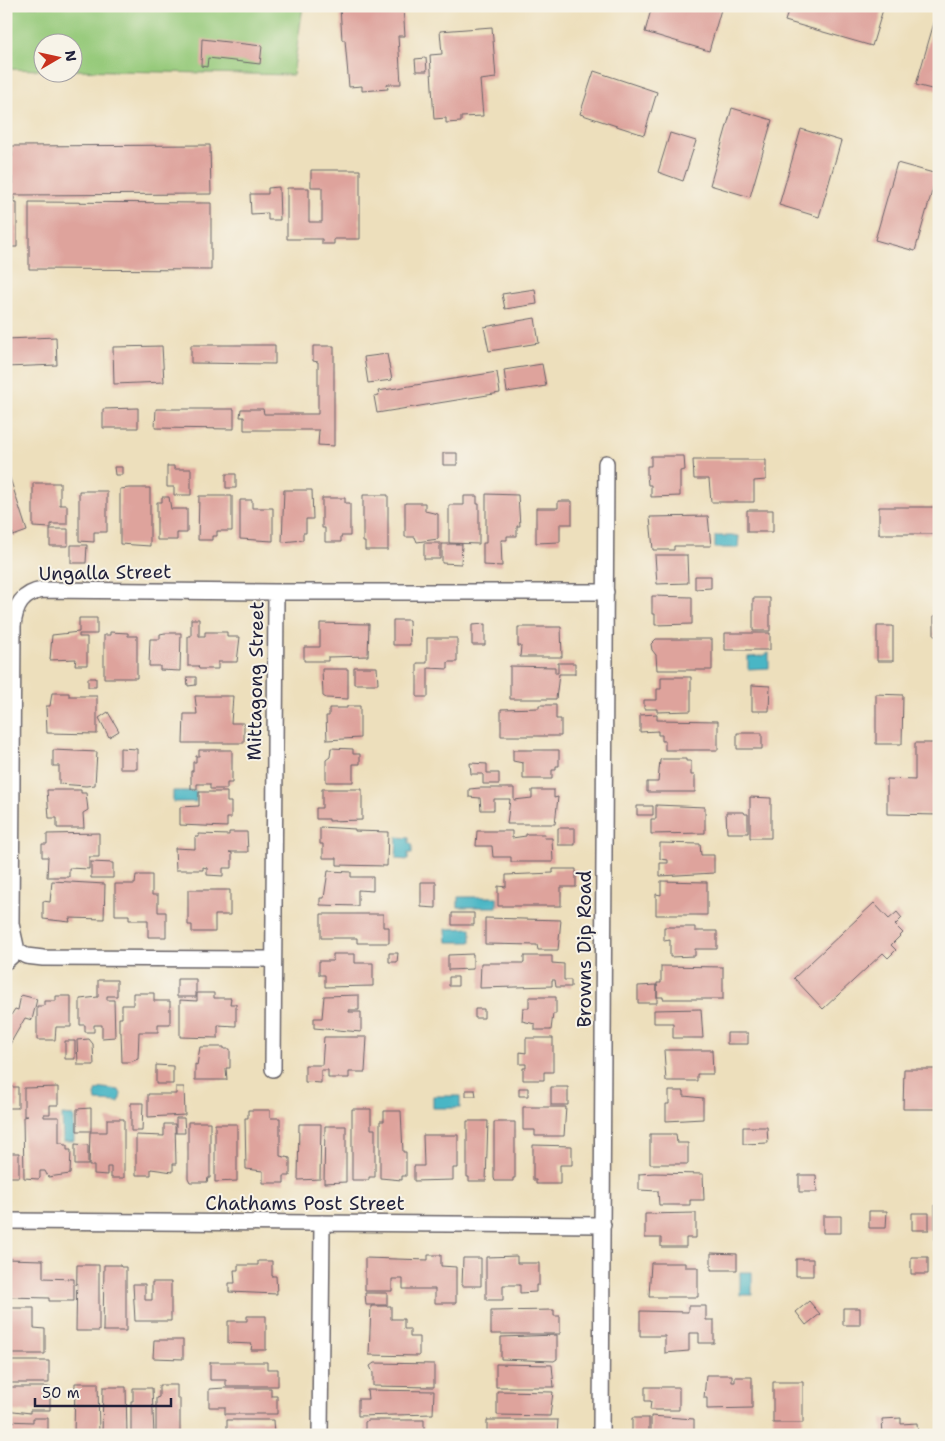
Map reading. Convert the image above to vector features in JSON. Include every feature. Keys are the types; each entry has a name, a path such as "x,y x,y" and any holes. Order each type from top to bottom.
{"street":[{"name":"Browns Dip Road","path":"601,1435 606,463"},
{"name":"Ungalla Street","path":"273,959 43,958 12,956 13,635 14,618 21,600 30,593 43,590 276,592"},
{"name":"Mittagong Street","path":"273,1069 276,592 606,592"},
{"name":"Chathams Post Street","path":"6,1221 603,1225"},
{"path":"320,1435 322,1223"}],"green space":[{"path":"6,6 303,6 293,75 82,70 82,32 32,32 32,70 6,69"}],"water":[{"path":"715,536 739,536 738,548 715,548"},
{"path":"769,653 769,668 748,669 748,657 762,656"},
{"path":"173,791 196,791 196,802 173,802"},
{"path":"397,837 409,838 409,843 412,844 412,853 408,853 408,860 396,859"},
{"path":"458,897 497,897 497,907 458,907"},
{"path":"471,928 471,942 447,942 446,929"},
{"path":"103,1088 119,1090 121,1094 119,1102 96,1101 95,1095 97,1090"},
{"path":"433,1096 460,1096 460,1108 433,1108"},
{"path":"62,1115 74,1116 74,1141 63,1141"},
{"path":"740,1272 752,1272 752,1295 740,1295"}],"building":[{"path":"340,6 403,6 405,36 398,36 401,84 387,84 388,89 362,91 362,86 349,87 345,40 342,40"},
{"path":"652,6 722,6 709,51 645,32"},
{"path":"790,6 884,6 872,46 785,21"},
{"path":"939,9 939,91 916,85"},
{"path":"492,27 496,78 480,80 483,116 461,117 461,122 446,123 446,118 434,119 430,55 442,54 440,31"},
{"path":"202,39 262,46 260,64 208,58 207,67 201,66"},
{"path":"426,58 427,71 416,71 415,59"},
{"path":"594,71 657,92 644,135 580,114"},
{"path":"732,108 772,120 750,197 710,185"},
{"path":"801,129 841,141 819,217 779,205"},
{"path":"670,133 696,141 683,181 658,172"},
{"path":"210,145 211,194 14,195 14,202 17,202 17,247 6,247 6,184 12,184 12,177 6,178 6,157 12,157 12,146"},
{"path":"897,163 937,174 915,251 875,240"},
{"path":"311,170 360,170 360,239 334,239 334,244 322,244 322,239 287,239 287,188 309,188 309,222 322,222 322,187 311,187"},
{"path":"279,187 280,220 268,220 268,213 251,214 250,194 268,194 268,188"},
{"path":"29,202 211,203 211,270 29,269"},
{"path":"535,289 537,304 505,309 502,294"},
{"path":"535,318 539,343 489,351 484,327"},
{"path":"56,337 57,365 6,367 6,339"},
{"path":"191,345 275,345 275,364 191,363"},
{"path":"162,346 164,382 114,384 113,347"},
{"path":"313,346 334,346 334,446 318,445 319,430 244,430 244,417 240,417 241,409 263,409 264,414 318,414 318,362 313,361"},
{"path":"387,354 392,380 368,383 364,357"},
{"path":"542,364 546,386 507,392 504,370"},
{"path":"497,372 500,393 377,413 374,396 379,395 378,391"},
{"path":"138,408 138,428 103,428 103,409"},
{"path":"156,409 234,409 234,429 155,428"},
{"path":"443,453 457,453 457,465 443,465"},
{"path":"651,456 684,456 685,470 680,471 680,496 651,497 651,485 648,485 647,466 651,466"},
{"path":"693,460 766,460 766,480 754,481 754,502 711,502 709,479 694,479"},
{"path":"167,466 174,466 174,469 191,469 191,495 174,495 174,487 167,487"},
{"path":"114,467 122,467 122,475 115,475"},
{"path":"7,469 27,531 13,536 13,533 6,535"},
{"path":"226,474 236,474 236,488 226,488"},
{"path":"33,483 60,483 60,505 67,505 67,524 51,524 51,528 33,527"},
{"path":"150,488 150,546 120,544 120,489"},
{"path":"284,490 312,490 313,519 306,519 306,533 303,533 303,540 282,542"},
{"path":"79,491 107,491 107,532 94,532 94,542 79,541"},
{"path":"486,494 518,495 520,526 517,526 517,536 507,536 507,540 501,540 502,566 483,565 483,543 486,543"},
{"path":"363,495 388,495 388,550 365,550 365,542 363,542"},
{"path":"199,496 232,496 232,531 217,531 217,536 212,536 212,540 198,540"},
{"path":"464,496 477,496 477,504 479,504 479,544 449,543 449,505 464,505"},
{"path":"162,497 169,497 171,509 187,509 187,533 177,533 177,540 157,540 157,502 162,502"},
{"path":"322,498 345,498 345,503 350,503 350,536 341,536 341,542 325,542 325,528 322,528"},
{"path":"240,500 252,500 252,508 273,508 273,541 240,539"},
{"path":"558,501 572,501 572,524 560,524 560,542 536,543 536,508 558,508"},
{"path":"405,503 425,503 425,511 438,514 438,539 417,542 415,537 405,537"},
{"path":"879,507 939,507 939,534 879,534"},
{"path":"747,510 773,510 773,532 747,532"},
{"path":"708,516 711,546 674,546 674,550 653,550 650,517"},
{"path":"50,529 68,529 68,546 50,546"},
{"path":"424,543 440,543 440,559 424,559"},
{"path":"442,544 462,544 461,564 442,563"},
{"path":"71,545 87,545 86,563 71,563"},
{"path":"655,555 687,555 688,583 657,584"},
{"path":"695,576 711,576 711,588 695,589"},
{"path":"652,596 692,597 692,624 655,625 655,614 652,614"},
{"path":"753,598 770,598 770,631 753,631"},
{"path":"939,615 939,636 934,636 934,616"},
{"path":"79,618 97,618 97,634 79,634 79,637 87,637 87,665 75,665 76,659 50,660 52,635 79,632"},
{"path":"191,619 199,619 199,636 205,636 205,632 227,632 227,637 240,637 237,662 218,662 218,669 199,669 198,666 188,666 188,636 191,636"},
{"path":"393,620 409,620 410,645 393,645"},
{"path":"320,623 369,624 368,656 328,657 328,661 304,661 304,647 320,647"},
{"path":"485,624 485,645 472,645 472,625"},
{"path":"877,626 893,626 893,661 877,661"},
{"path":"518,627 561,627 562,657 520,657 521,646 518,646"},
{"path":"110,632 128,633 128,636 137,636 137,678 104,678 104,635 110,635"},
{"path":"181,633 180,671 160,670 160,666 149,666 150,639 160,639 160,634"},
{"path":"725,633 770,633 770,650 725,650"},
{"path":"427,638 457,638 457,662 448,662 448,669 428,668 428,697 417,697 417,663 427,663"},
{"path":"656,639 712,639 712,670 657,670 656,655 652,650 651,644"},
{"path":"558,663 575,663 575,674 559,674 556,699 510,699 510,666 555,667 555,673 558,673"},
{"path":"354,667 377,667 378,684 354,684"},
{"path":"322,669 348,669 348,699 326,698 323,696"},
{"path":"187,677 196,677 196,685 188,686"},
{"path":"661,677 691,677 691,711 657,712 657,709 644,709 644,700 657,700 657,689 661,689"},
{"path":"88,678 96,678 96,687 88,687"},
{"path":"752,685 770,686 769,711 752,711"},
{"path":"52,693 69,693 69,696 97,696 97,734 47,733 46,706 50,706"},
{"path":"876,694 903,695 902,744 876,744"},
{"path":"195,696 233,696 231,723 244,723 244,743 183,743 184,714 197,714"},
{"path":"539,705 556,705 556,719 561,719 561,736 501,736 501,709 539,708"},
{"path":"347,706 360,706 360,738 327,740 326,716 329,716 329,708 347,708"},
{"path":"108,712 119,731 109,737 99,718"},
{"path":"657,714 657,720 718,721 718,750 665,750 665,741 662,741 662,735 658,735 658,731 640,732 640,715"},
{"path":"737,733 762,733 762,749 737,749"},
{"path":"915,743 939,743 939,815 887,814 887,779 915,780"},
{"path":"120,748 137,749 137,769 120,769"},
{"path":"331,748 353,749 353,754 360,754 360,764 353,764 353,782 326,782 326,760 330,757"},
{"path":"53,750 97,752 95,785 59,784 59,766 53,766"},
{"path":"199,750 232,750 232,783 227,783 227,789 210,789 210,784 197,784 197,789 191,789 191,771 193,771 193,762 196,762 196,756 199,756"},
{"path":"513,750 559,750 559,766 556,766 556,770 552,770 552,779 523,779 523,763 513,761"},
{"path":"686,759 686,761 691,761 691,775 695,775 695,792 647,792 647,782 658,782 660,760"},
{"path":"470,763 487,764 487,773 499,773 499,784 483,784 483,774 471,774"},
{"path":"514,788 514,800 532,798 532,790 554,790 554,798 558,797 555,824 507,824 510,799 494,799 494,810 481,810 480,798 469,797 469,789"},
{"path":"322,789 362,789 362,820 329,821 329,819 316,819 316,808 322,808"},
{"path":"47,790 81,790 81,793 86,793 88,810 83,813 84,828 57,828 57,818 49,818"},
{"path":"199,792 227,792 227,802 231,802 231,818 227,818 227,827 180,825 180,807 199,806"},
{"path":"750,797 771,798 771,838 750,838"},
{"path":"656,805 705,807 705,833 651,834 651,819 656,819"},
{"path":"637,806 653,806 653,815 637,815"},
{"path":"726,812 744,812 748,814 748,833 727,833"},
{"path":"320,827 388,832 387,866 337,865 337,858 323,858 323,844 320,844"},
{"path":"558,828 575,828 575,845 558,845"},
{"path":"477,831 512,831 512,838 526,836 526,834 545,834 544,838 552,838 553,862 511,862 511,857 493,857 492,846 476,846"},
{"path":"229,832 247,832 248,852 229,852 232,853 232,868 223,868 223,876 207,875 207,868 203,867 203,870 176,870 175,848 195,849 195,837 199,837 199,834 229,835"},
{"path":"99,833 99,857 89,857 89,869 69,868 69,877 47,877 48,857 42,857 42,844 47,844 47,834"},
{"path":"660,843 700,844 701,855 714,855 714,873 660,876 660,863 668,863 668,860 660,859"},
{"path":"91,862 113,863 113,878 91,878"},
{"path":"553,869 576,869 576,887 561,887 561,906 498,906 498,886 506,887 506,875 553,873"},
{"path":"328,871 351,872 351,877 373,877 373,891 358,890 358,906 320,905 320,898 324,898"},
{"path":"136,875 152,875 152,895 158,895 158,912 166,912 166,937 148,937 148,920 129,920 129,915 115,915 115,884 135,884"},
{"path":"52,881 105,884 104,919 69,918 70,922 43,919 43,901 50,902"},
{"path":"661,881 707,882 707,915 656,915 656,894 661,895"},
{"path":"421,882 436,882 436,908 421,907"},
{"path":"188,890 230,890 230,915 215,915 215,932 192,932 192,925 188,925"},
{"path":"874,903 889,919 897,912 902,918 895,925 903,933 891,945 896,950 888,958 883,953 823,1009 794,978"},
{"path":"452,913 474,913 474,925 452,925"},
{"path":"321,914 383,914 383,927 389,927 389,943 357,943 357,938 321,938"},
{"path":"485,918 561,920 558,950 538,950 537,945 485,944"},
{"path":"664,927 695,927 695,931 717,931 717,949 695,949 695,956 670,957 670,940 664,941"},
{"path":"389,953 398,953 397,962 389,962"},
{"path":"333,954 355,954 355,963 373,963 373,986 325,987 325,975 319,975 319,961 333,961"},
{"path":"473,954 473,969 448,970 448,955"},
{"path":"524,956 552,956 552,963 564,964 564,980 571,980 571,987 556,987 555,980 552,980 552,986 480,988 481,963 524,963"},
{"path":"661,966 723,967 723,999 663,999 663,997 657,997 657,983 661,983"},
{"path":"449,977 458,977 458,986 449,986"},
{"path":"177,979 196,979 196,997 177,997"},
{"path":"98,980 117,980 117,996 107,996 107,1000 114,1000 115,1037 102,1038 102,1025 94,1025 94,1032 85,1032 85,1025 80,1025 80,999 98,997"},
{"path":"657,985 657,1003 638,1003 638,986"},
{"path":"133,993 154,993 154,1001 170,1001 170,1024 158,1024 158,1032 139,1032 138,1059 122,1062 119,1018 122,1018 122,1005 133,1005"},
{"path":"197,993 214,993 214,998 231,998 230,1004 236,1004 236,1026 218,1025 218,1038 180,1037 180,1000 197,1001"},
{"path":"21,995 37,999 32,1020 25,1018 6,1051 6,1012 11,1015 15,1009 18,1010"},
{"path":"359,995 359,1010 349,1010 349,1012 361,1012 361,1032 314,1028 314,1018 322,1018 324,996"},
{"path":"56,996 71,996 71,1027 56,1027 55,1040 37,1040 37,1006 44,1006 44,1001 56,1001"},
{"path":"529,997 556,997 556,1014 553,1014 551,1030 535,1030 535,1024 522,1021 523,1008 529,1008"},
{"path":"475,1009 484,1009 484,1018 475,1018"},
{"path":"701,1009 703,1038 673,1038 673,1023 654,1023 654,1010"},
{"path":"727,1033 748,1033 748,1044 727,1044"},
{"path":"324,1037 367,1037 365,1072 349,1072 349,1078 328,1078 328,1070 321,1070 321,1083 305,1082 305,1065 322,1065"},
{"path":"526,1038 553,1038 553,1072 544,1072 544,1080 523,1080 523,1068 526,1068 526,1064 520,1064 520,1052 526,1053"},
{"path":"89,1039 93,1044 94,1065 78,1065 77,1040"},
{"path":"65,1041 75,1041 75,1059 65,1059"},
{"path":"200,1047 224,1047 224,1049 230,1049 230,1068 226,1068 227,1080 195,1080 195,1064 197,1065"},
{"path":"664,1050 712,1050 713,1074 697,1074 697,1081 666,1081"},
{"path":"156,1065 173,1066 173,1084 156,1084"},
{"path":"904,1069 939,1069 939,1109 903,1109"},
{"path":"6,1087 18,1087 18,1108 6,1108"},
{"path":"58,1087 58,1105 50,1105 50,1114 44,1114 44,1117 59,1117 59,1143 67,1145 67,1150 71,1150 70,1174 48,1177 45,1171 40,1171 40,1178 38,1179 24,1178 23,1117 28,1116 24,1116 24,1088"},
{"path":"176,1087 184,1087 185,1115 148,1117 148,1094 176,1094"},
{"path":"551,1087 568,1087 568,1105 551,1105"},
{"path":"519,1088 528,1088 528,1096 519,1096"},
{"path":"466,1090 475,1090 476,1096 466,1096"},
{"path":"669,1091 684,1091 684,1096 703,1098 703,1119 666,1121 666,1104 669,1104"},
{"path":"131,1103 143,1103 142,1131 131,1131"},
{"path":"523,1107 566,1107 564,1136 535,1136 535,1130 523,1130"},
{"path":"91,1108 91,1131 77,1131 77,1109"},
{"path":"352,1109 371,1109 371,1129 375,1129 375,1177 369,1177 369,1180 352,1180"},
{"path":"248,1110 270,1110 270,1118 280,1118 280,1156 290,1158 290,1176 284,1176 284,1183 263,1183 263,1171 246,1169 245,1118 248,1118"},
{"path":"384,1111 401,1111 403,1152 406,1152 406,1176 402,1176 402,1180 380,1178 380,1121 384,1121"},
{"path":"176,1118 184,1118 185,1133 176,1133"},
{"path":"107,1119 124,1119 124,1178 111,1178 111,1167 107,1167 107,1175 94,1174 94,1166 89,1166 90,1132 107,1132"},
{"path":"467,1121 488,1121 486,1181 469,1181 469,1177 467,1177"},
{"path":"188,1122 210,1122 210,1178 208,1178 207,1182 190,1182 188,1178"},
{"path":"494,1122 515,1122 515,1178 513,1178 513,1181 495,1181 494,1178"},
{"path":"164,1124 175,1124 176,1164 173,1164 173,1172 151,1169 151,1175 136,1175 136,1135 164,1136"},
{"path":"215,1124 237,1124 237,1181 215,1182"},
{"path":"299,1124 321,1124 320,1179 298,1180"},
{"path":"325,1126 346,1126 346,1182 324,1183"},
{"path":"743,1127 767,1127 768,1143 743,1144"},
{"path":"650,1134 676,1134 677,1143 688,1143 688,1164 650,1164"},
{"path":"423,1135 458,1135 458,1168 453,1168 453,1180 414,1181 414,1166 424,1166"},
{"path":"75,1144 88,1145 88,1165 75,1165"},
{"path":"533,1145 572,1146 572,1165 560,1165 560,1184 536,1184 536,1180 533,1180"},
{"path":"6,1153 19,1153 19,1177 6,1177"},
{"path":"639,1174 703,1174 704,1200 690,1200 690,1205 659,1205 658,1191 639,1190"},
{"path":"799,1175 816,1175 817,1192 799,1192"},
{"path":"935,1205 939,1205 939,1264 935,1264"},
{"path":"869,1211 887,1211 886,1228 869,1228"},
{"path":"696,1213 696,1238 686,1238 686,1247 661,1247 661,1238 645,1238 645,1214"},
{"path":"912,1213 929,1213 929,1230 912,1230"},
{"path":"823,1216 841,1216 841,1233 823,1233"},
{"path":"711,1253 737,1254 737,1270 711,1270"},
{"path":"428,1255 441,1255 441,1266 456,1267 456,1303 435,1303 435,1289 403,1289 403,1279 392,1279 392,1291 365,1291 365,1258 428,1260"},
{"path":"517,1256 517,1263 539,1263 539,1285 536,1285 536,1292 520,1293 520,1285 503,1285 503,1300 486,1300 486,1257"},
{"path":"911,1257 928,1257 928,1274 911,1274"},
{"path":"463,1258 481,1258 481,1286 462,1286"},
{"path":"6,1259 43,1260 43,1278 74,1279 74,1301 49,1301 49,1298 6,1297"},
{"path":"796,1259 813,1259 813,1276 796,1276"},
{"path":"258,1261 272,1261 272,1276 276,1276 277,1294 229,1292 229,1283 235,1283 234,1270 238,1270 238,1265 258,1265"},
{"path":"651,1263 685,1263 685,1267 698,1267 698,1297 649,1297"},
{"path":"77,1265 99,1265 99,1331 76,1331"},
{"path":"104,1265 126,1267 126,1331 103,1331"},
{"path":"152,1282 171,1282 171,1321 135,1321 133,1284 145,1284 145,1300 152,1300"},
{"path":"365,1293 387,1293 387,1305 366,1305"},
{"path":"809,1301 820,1314 806,1325 796,1312"},
{"path":"371,1306 391,1306 391,1319 404,1319 404,1329 410,1329 410,1337 419,1337 419,1356 369,1355"},
{"path":"688,1306 706,1306 706,1320 714,1320 714,1343 699,1343 699,1333 689,1333 689,1351 665,1353 665,1336 640,1336 640,1311 688,1312"},
{"path":"6,1308 34,1308 34,1328 45,1329 45,1354 6,1354"},
{"path":"843,1308 860,1308 860,1325 843,1325"},
{"path":"554,1310 554,1316 560,1316 560,1334 491,1334 491,1311"},
{"path":"247,1316 266,1316 266,1350 251,1350 252,1344 228,1343 228,1321 247,1321"},
{"path":"557,1335 557,1359 554,1361 501,1359 501,1337"},
{"path":"154,1340 183,1340 183,1359 153,1358"},
{"path":"6,1361 49,1361 49,1383 6,1383"},
{"path":"210,1362 267,1362 267,1369 278,1369 278,1386 226,1386 226,1380 210,1380"},
{"path":"374,1363 434,1364 434,1387 373,1386 373,1373 370,1366"},
{"path":"496,1364 552,1365 554,1387 496,1387"},
{"path":"706,1375 732,1375 732,1382 735,1382 735,1377 752,1377 752,1408 707,1409 707,1398 704,1398"},
{"path":"773,1382 803,1382 803,1423 773,1423"},
{"path":"75,1383 98,1383 99,1435 74,1435"},
{"path":"159,1385 177,1385 177,1398 180,1398 180,1435 156,1435 156,1398 159,1397"},
{"path":"6,1387 50,1387 50,1410 30,1410 30,1413 6,1410"},
{"path":"103,1387 126,1387 127,1435 102,1435"},
{"path":"645,1387 679,1387 679,1410 650,1410 651,1401 645,1401"},
{"path":"133,1388 152,1388 154,1435 131,1435"},
{"path":"271,1388 271,1396 277,1396 277,1414 225,1414 225,1407 209,1407 209,1389"},
{"path":"367,1390 434,1391 433,1414 358,1416 358,1399 368,1399"},
{"path":"497,1391 553,1392 550,1416 497,1415"},
{"path":"651,1416 694,1419 694,1435 651,1435"},
{"path":"33,1418 48,1418 48,1435 6,1435 6,1421 33,1422"},
{"path":"632,1418 649,1418 649,1435 632,1435"},
{"path":"901,1418 901,1424 917,1423 918,1435 883,1435 882,1419"},
{"path":"227,1420 273,1420 274,1435 227,1435"},
{"path":"368,1420 424,1420 424,1435 365,1435 365,1422"},
{"path":"487,1420 558,1420 557,1435 487,1435"}]}
